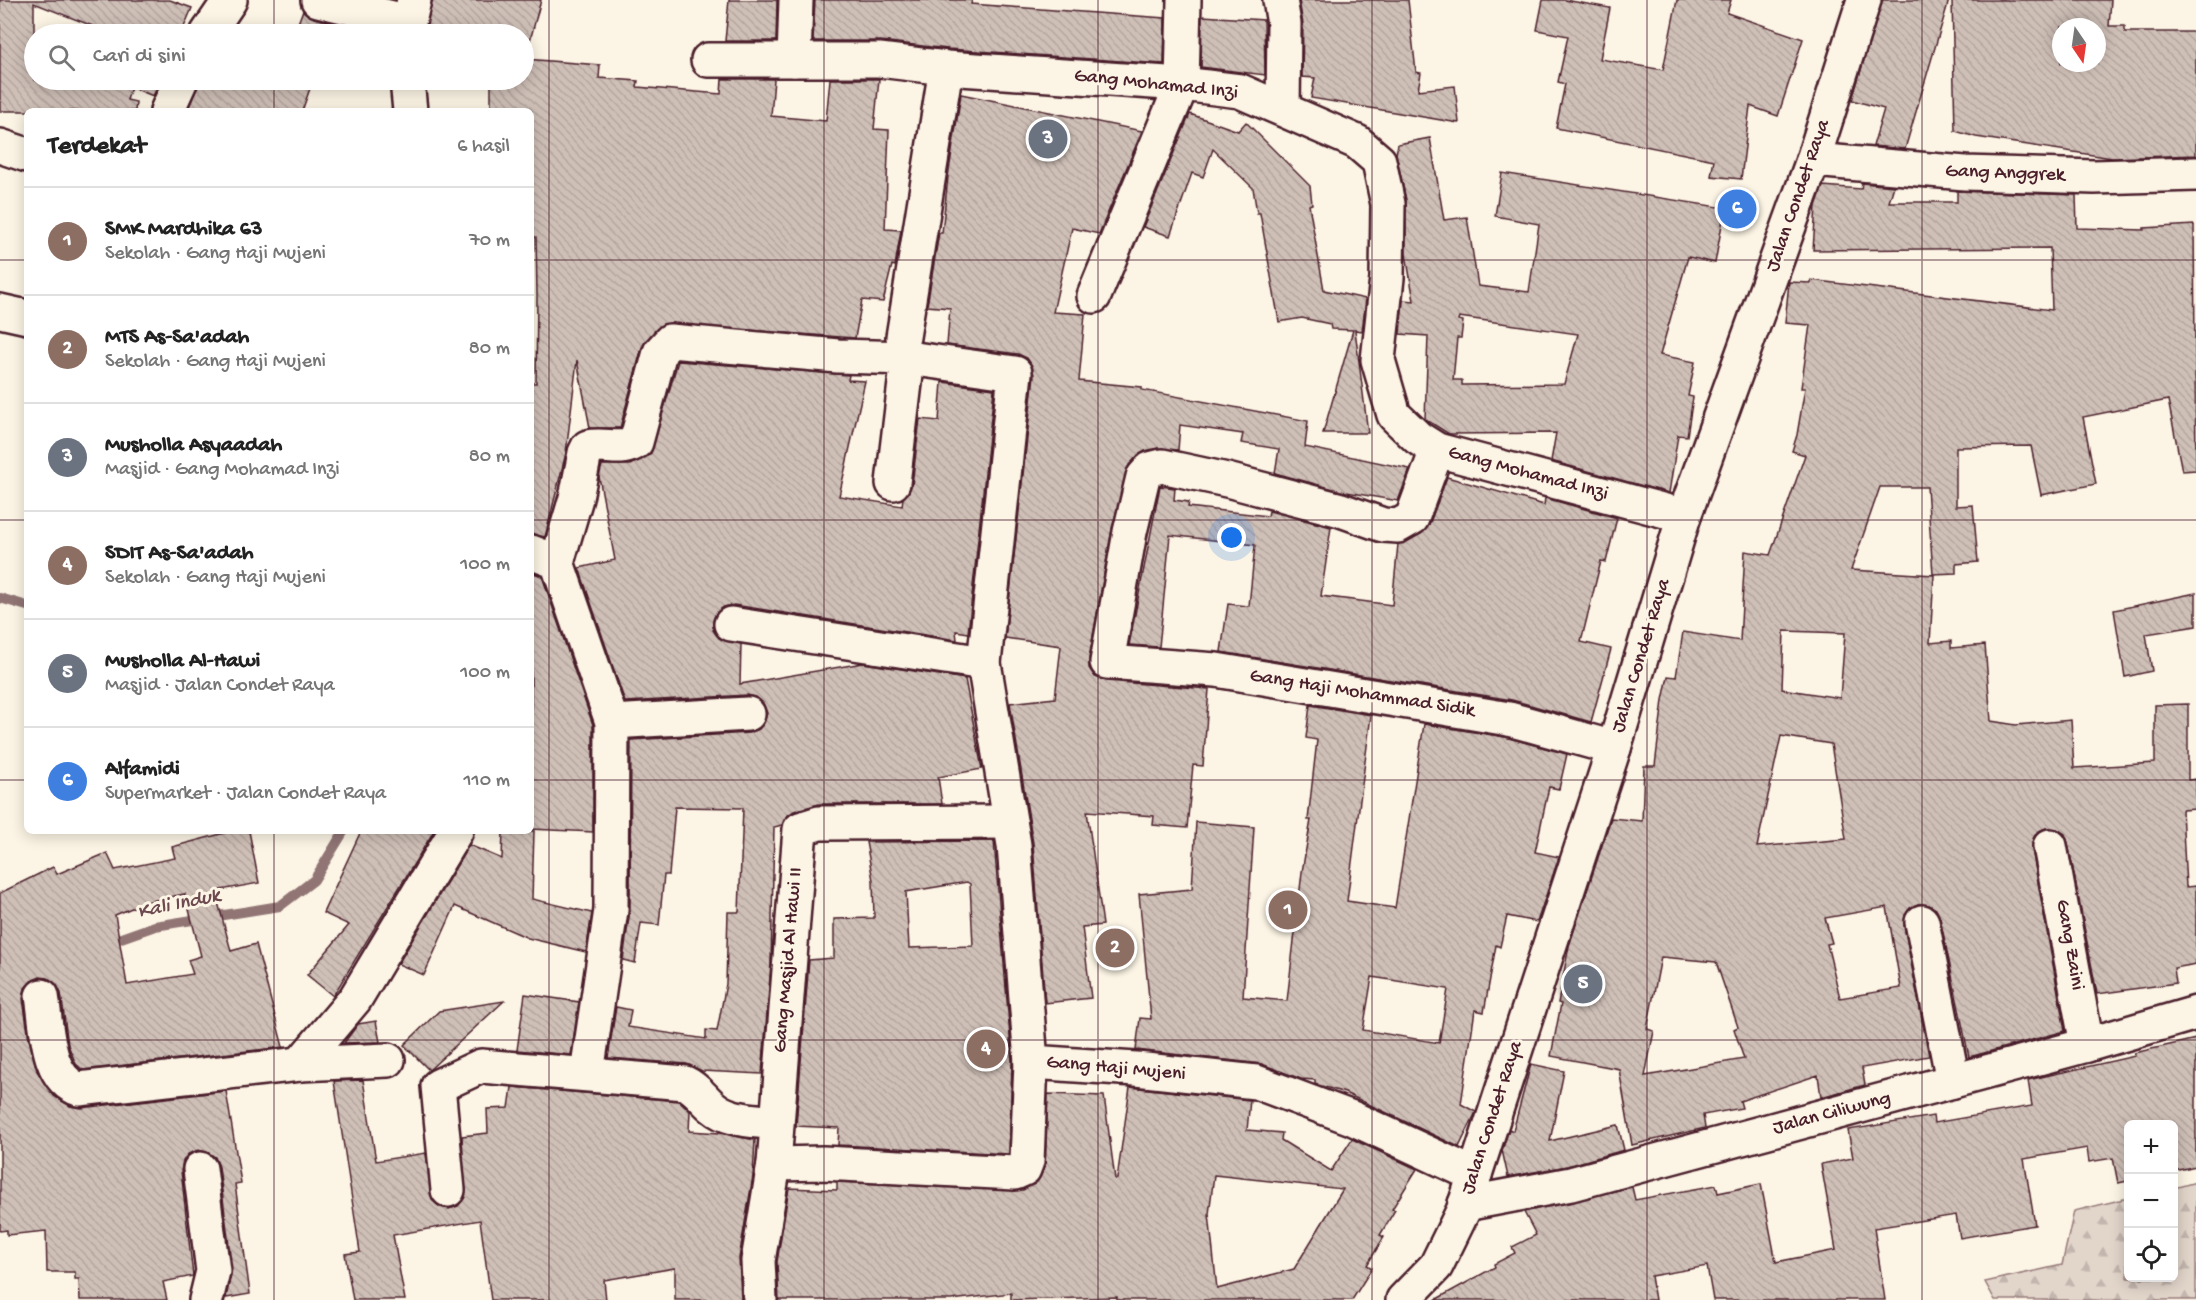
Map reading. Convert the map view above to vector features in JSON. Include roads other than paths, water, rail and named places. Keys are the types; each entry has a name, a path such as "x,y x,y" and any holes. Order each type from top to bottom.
{"street":[{"path":"214,24 230,0"},
{"path":"318,0 411,19"},
{"path":"795,60 796,0"},
{"path":"1094,296 1182,84 1184,0"},
{"path":"1280,0 1284,24 1283,108"},
{"name":"Jalan Condet Raya","path":"1403,1300 1436,1266 1470,1189 1614,748 1684,516 1814,160 1864,0"},
{"name":"Gang Mohamad Inzi","path":"708,60 879,60 946,68 1182,84 1240,91 1357,142 1379,161 1388,204 1387,278 1378,360 1394,415 1418,438 1437,450 1684,516"},
{"path":"893,483 906,347 946,68"},
{"path":"168,108 176,90"},
{"path":"408,90 410,108"},
{"path":"0,146 24,153"},
{"name":"Gang Anggrek","path":"1814,160 1965,173 2094,177 2196,174"},
{"path":"0,310 24,316"},
{"path":"587,1073 611,910 612,722 544,557 576,498 585,453 588,447 626,447 636,442 660,352 665,344 678,342 838,356 906,347"},
{"name":"Gang Haji Mujeni","path":"906,347 1015,373 984,663 1014,845 1031,1062 1136,1069 1256,1082 1352,1118 1470,1189"},
{"name":"Gang Haji Mohammad Sidik","path":"1437,450 1412,518 1398,526 1383,525 1341,510 1227,480 1162,466 1150,469 1143,477 1130,532 1107,662 1216,670 1498,717 1614,748"},
{"path":"731,624 984,663"},
{"path":"612,722 748,714"},
{"name":"Gang Masjid Al Hawi II","path":"760,1300 758,1261 774,1164 800,829 819,823 1010,822"},
{"path":"300,1064 355,999 454,834"},
{"name":"Gang Zaini","path":"2050,846 2087,1045"},
{"path":"1922,922 1953,1082"},
{"path":"42,996 54,1065 70,1086 79,1089 300,1064 388,1060"},
{"name":"Jalan Ciliwung","path":"1470,1189 1571,1184 1953,1082 2196,1013"},
{"path":"774,1164 823,1163 1015,1173 1024,1169 1027,1161 1031,1062"},
{"path":"448,1190 438,1086 481,1066 587,1073 685,1083 697,1089 711,1106 728,1116 776,1123"},
{"path":"200,1169 213,1271 206,1300"}],"waterway":[{"name":"Kali Induk","path":"0,598 24,605"},
{"name":"Kali Induk","path":"107,943 155,926 280,906 314,880 342,834"}],"place":[{"name":"Musholla Asyaadah","path":"1048,139"},
{"name":"Alfamidi","path":"1737,209"},
{"name":"SMK Mardhika 63","path":"1288,910"},
{"name":"MTS As-Sa'adah","path":"1115,948"},
{"name":"Musholla Al-Hawi","path":"1583,984"},
{"name":"SDIT As-Sa'adah","path":"986,1049"}]}
